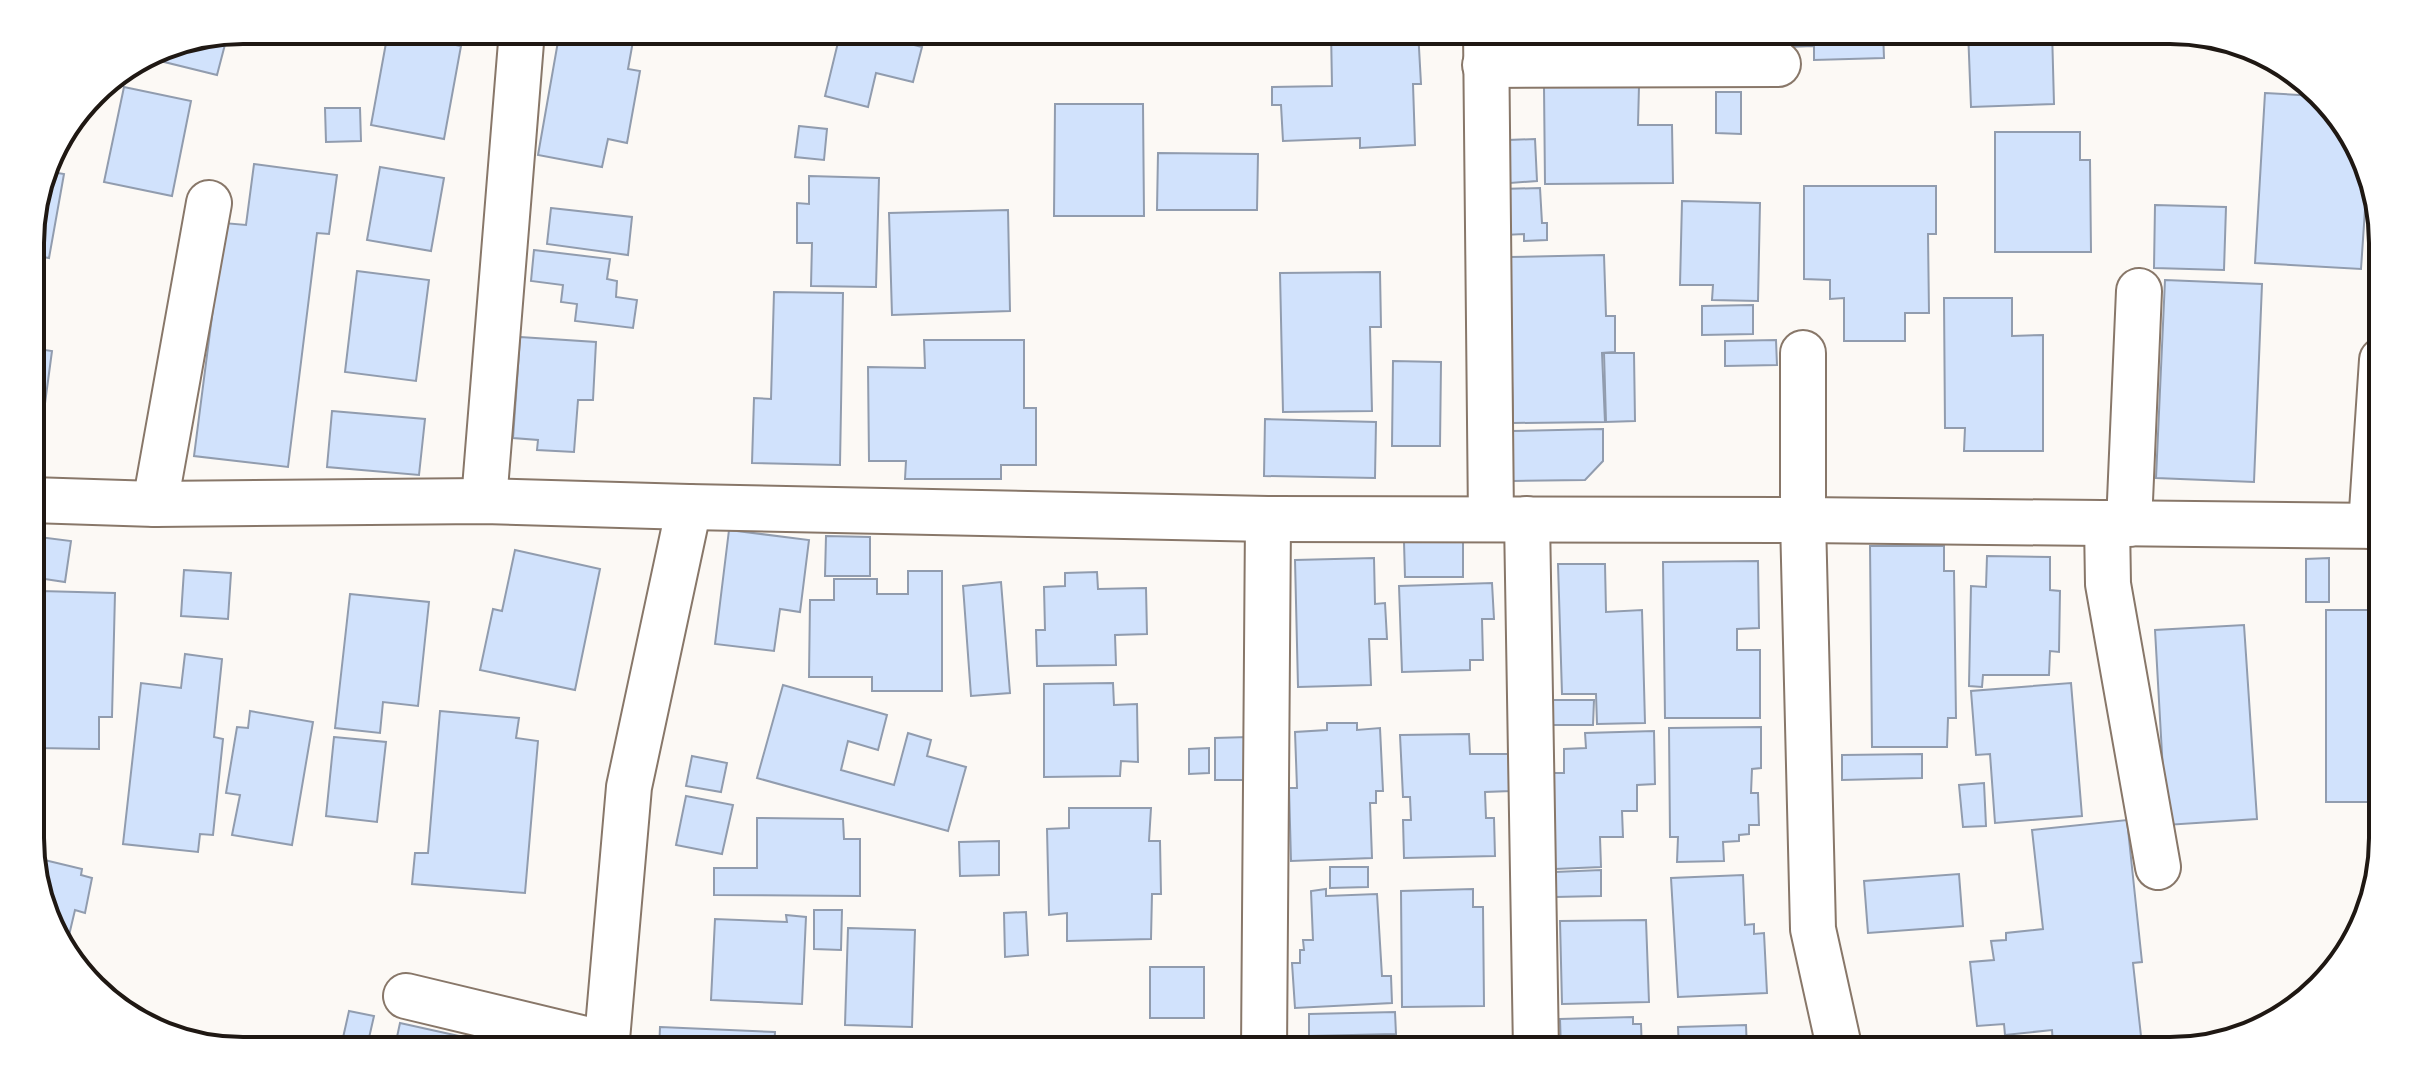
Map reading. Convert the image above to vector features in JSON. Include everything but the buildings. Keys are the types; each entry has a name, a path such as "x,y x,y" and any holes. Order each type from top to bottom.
{"street":[{"path":"484,501 521,44"},
{"path":"1535,1037 1486,47 1778,64"},
{"path":"155,504 209,203"},
{"path":"2139,291 2118,523 2108,584 2158,867"},
{"path":"1803,353 1803,520 1813,929 1837,1037"},
{"path":"44,500 155,504 484,501 1268,519 2369,526"},
{"path":"607,1037 629,787 689,507"},
{"path":"1264,1037 1268,519"},
{"path":"406,996 567,1037"}]}
